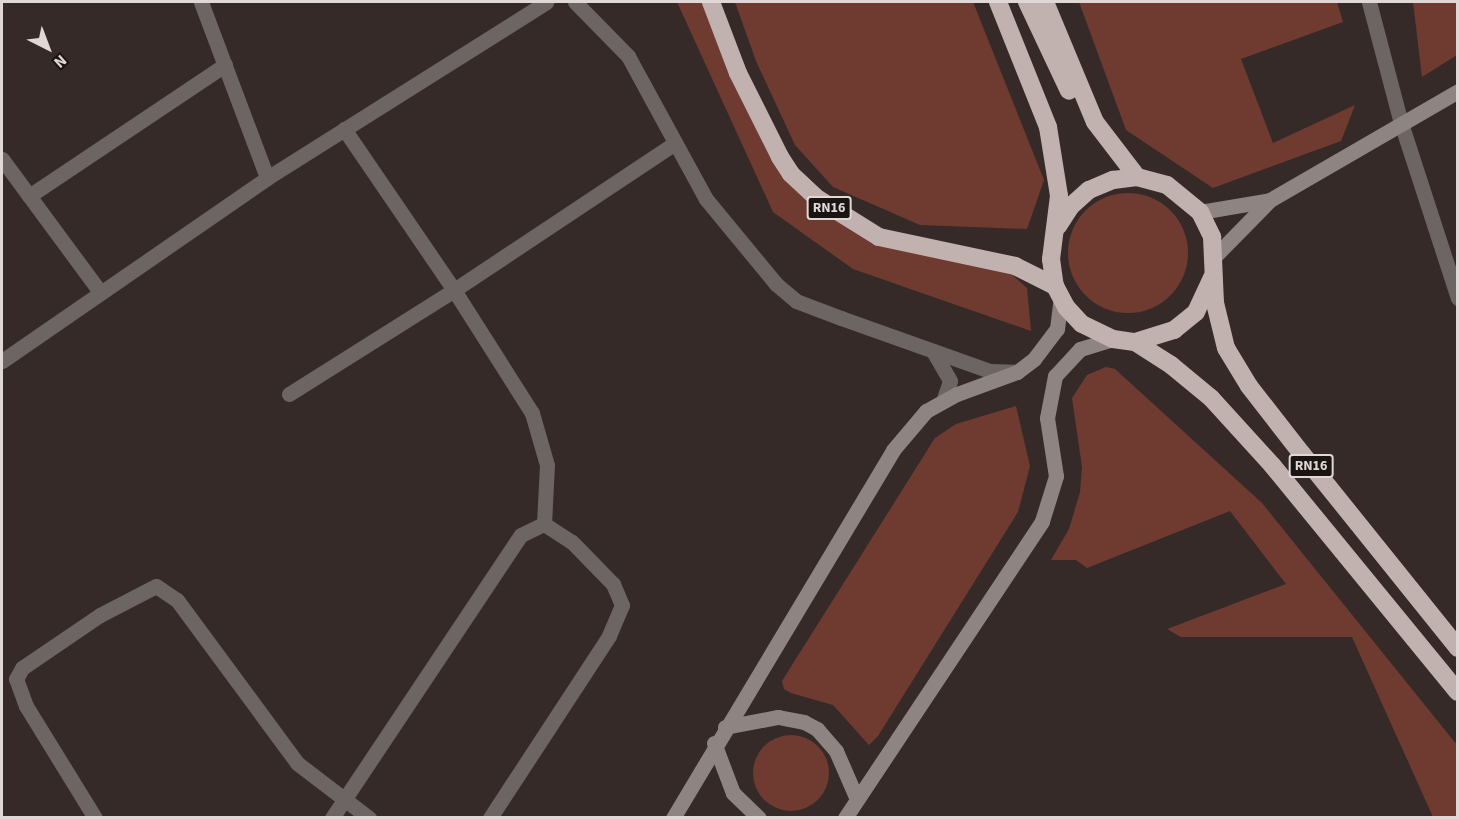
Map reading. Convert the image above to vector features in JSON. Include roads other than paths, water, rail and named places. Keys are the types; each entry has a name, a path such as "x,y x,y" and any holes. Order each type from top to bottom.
{"highway":[{"name":"RN16","path":"711,2 738,73 780,157 795,179 818,199 879,237 1015,266 1058,292 1082,324 1113,339 1135,342 1174,330 1196,312 1210,288 1215,258"},
{"name":"RN16","path":"998,2 1048,127 1058,177 1057,228 1051,259 1058,292"},
{"path":"1027,2 1068,90 1137,177"},
{"path":"1045,2 1095,122"},
{"name":"RN16","path":"1057,228 1071,206 1089,190 1113,180 1137,177 1167,185 1200,212 1212,237 1215,258 1215,303 1221,332 1250,386 1458,648"},
{"name":"RN16","path":"1135,342 1196,384 1237,423 1458,692"}],"street":[{"path":"201,2 267,178"},
{"path":"2,361 267,178 546,2"},
{"path":"575,2 628,56 706,199 756,265 789,295 990,371 1017,372"},
{"path":"1369,2 1401,123 1458,298"},
{"path":"29,196 225,66"},
{"path":"1215,258 1270,200 1458,91"},
{"path":"344,129 454,290 532,413 547,465 544,524"},
{"path":"289,394 454,290 675,143"},
{"path":"2,159 100,292"},
{"path":"1200,212 1270,200"},
{"path":"673,818 714,743 893,450 926,411 943,401 1017,372 1046,346 1057,329 1058,292"},
{"path":"842,817 857,799 1042,521 1056,476 1047,418 1055,376 1080,349 1113,339"},
{"path":"933,351 950,381 950,390 943,401"},
{"path":"332,818 522,536 544,524"},
{"path":"490,818 609,636 622,605 613,584 572,542 544,524"},
{"path":"95,818 26,706 16,679 27,665 100,615 156,586 177,600 297,763 369,818"},
{"path":"724,727 778,717 817,729 836,751 857,799"},
{"path":"714,743 734,793 759,818"}]}
